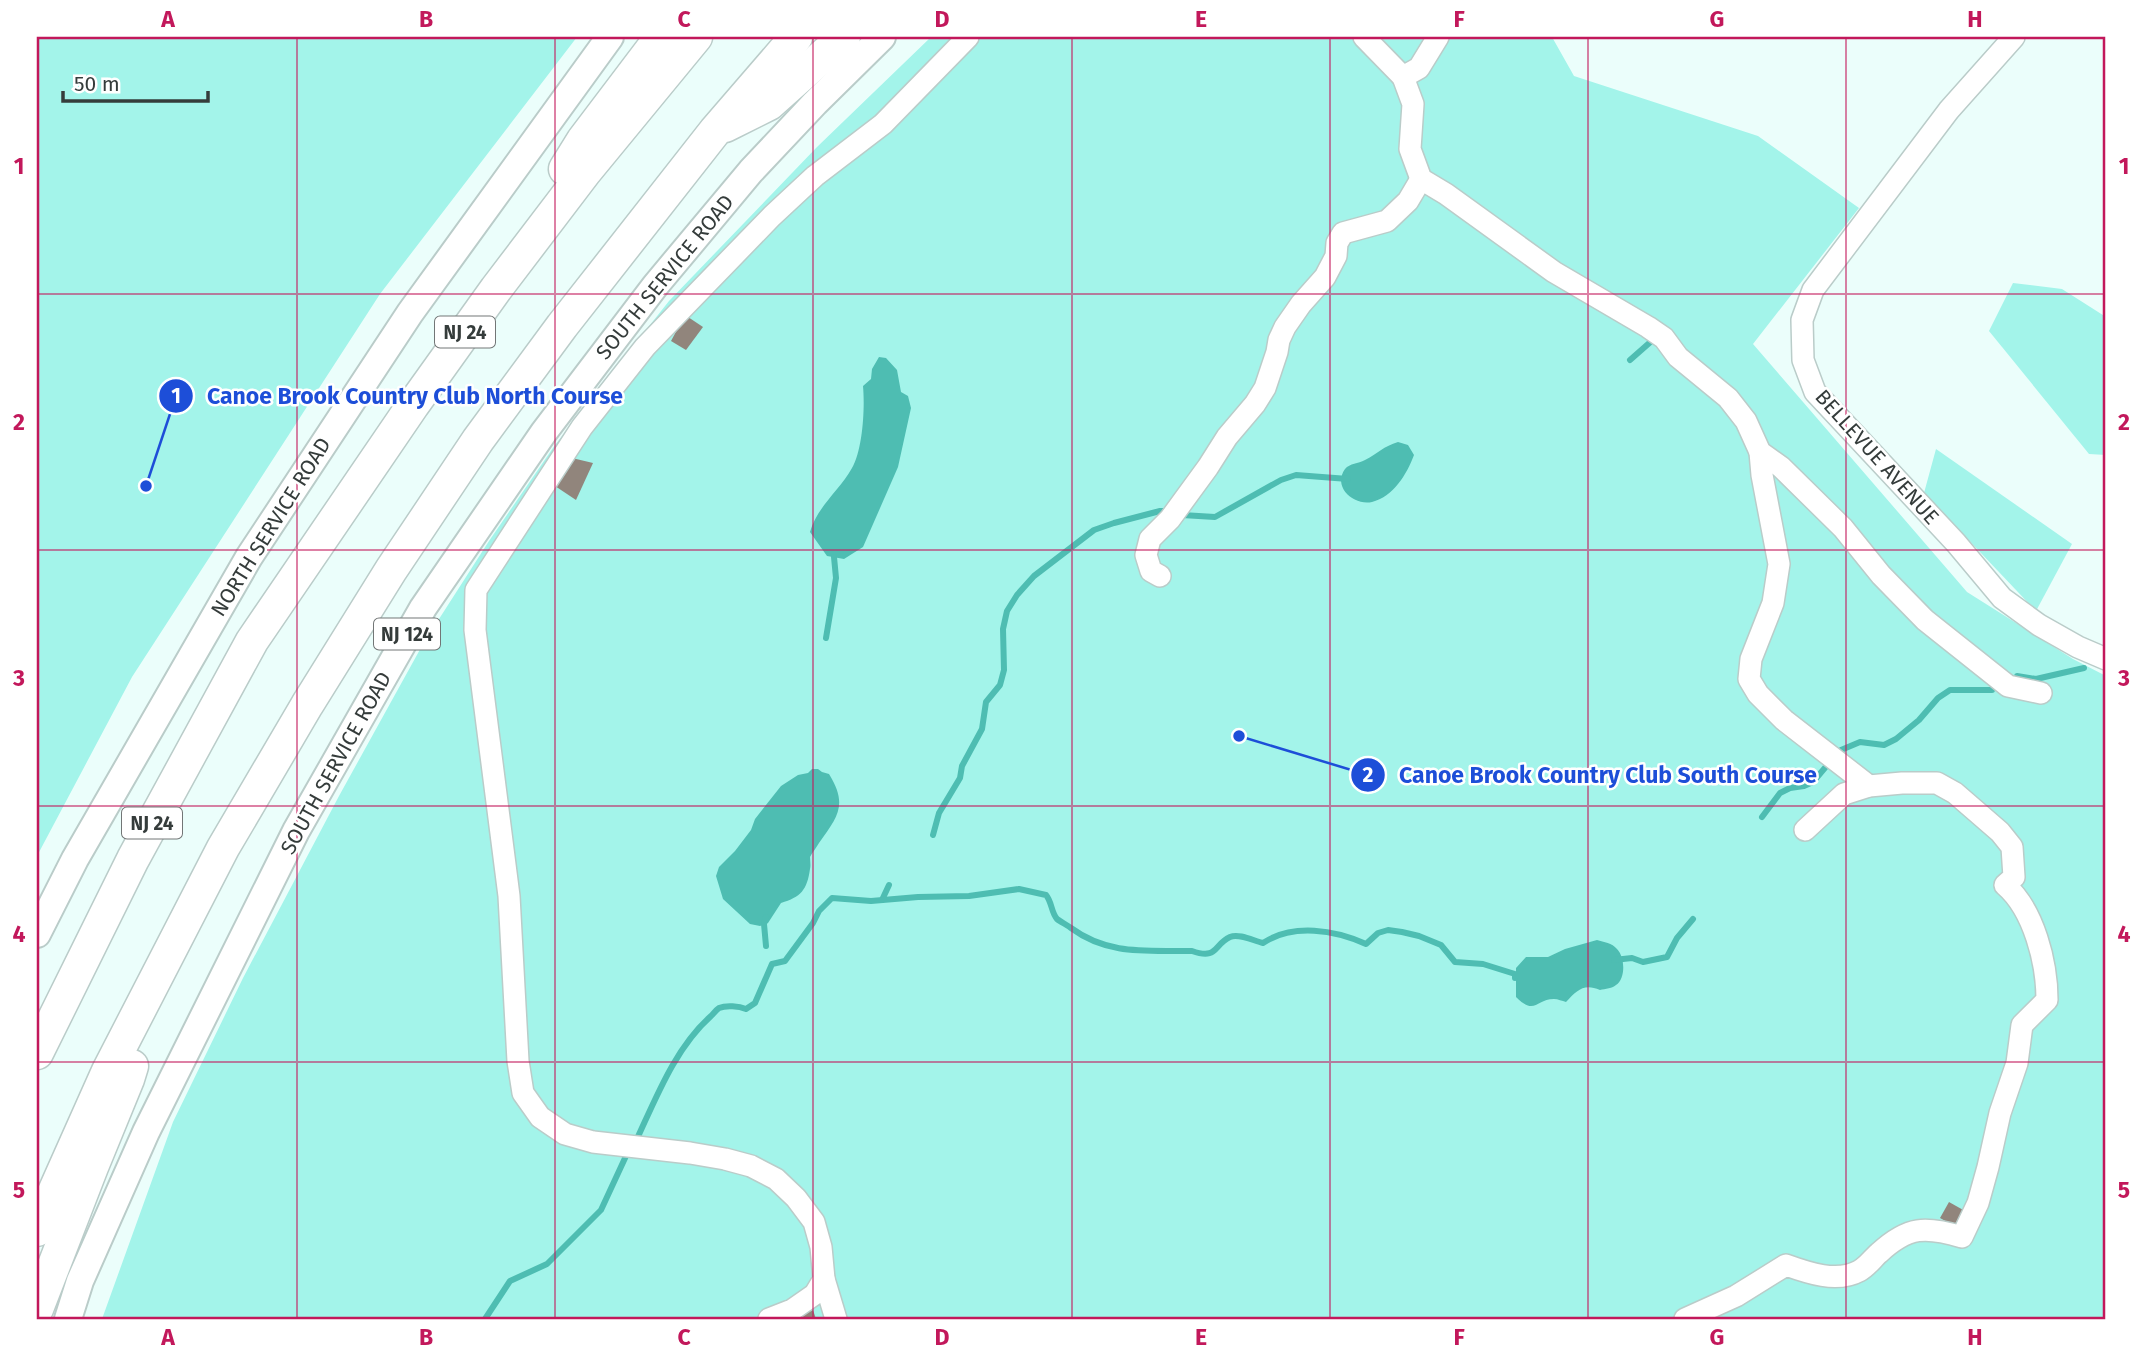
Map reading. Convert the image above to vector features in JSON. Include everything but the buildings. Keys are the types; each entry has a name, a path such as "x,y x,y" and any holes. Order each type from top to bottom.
{"highway":[{"path":"413,405 583,140 661,37"},
{"name":"NJ 24","path":"37,1053 133,859 252,641 413,405 496,289 585,172 696,37"},
{"path":"37,1230 108,1071 223,848 391,570 511,395 636,229 796,37"},
{"path":"715,131 769,104 844,37"},
{"path":"37,1309 128,1079 148,997"},
{"path":"37,1040 58,1009"}],"main road":[{"name":"NORTH SERVICE ROAD","path":"37,934 75,859 249,557 410,313 610,37"},
{"name":"SOUTH SERVICE ROAD","path":"68,1319 80,1281 146,1132 296,831 423,608 544,432 655,286 751,171 882,37"}],"street":[{"path":"836,1319 824,1279 821,1247 814,1222 796,1198 776,1179 751,1166 725,1159 593,1142 565,1134 540,1117 523,1093 518,1061 509,896 475,630 476,590 582,427 645,347 772,216 815,176 883,124 968,37"},
{"path":"1364,37 1403,77 1413,104 1410,149 1421,179 1554,272 1664,338 1678,357 1728,398 1746,421 1760,452 1779,564 1773,603 1752,659 1749,679 1758,694 1784,720 1869,786"},
{"path":"1403,77 1419,68 1438,37"},
{"name":"BELLEVUE AVENUE","path":"2014,37 1949,110 1813,290 1802,320 1803,360 1815,392 1956,543 2003,598 2039,625 2106,659"},
{"path":"1160,576 1151,571 1146,555 1150,540 1170,519 1227,437 1255,404 1265,388 1285,327 1325,277 1336,256 1343,233 1387,221 1408,201 1421,179"},
{"path":"1760,452 1781,467 1843,528 1881,575 1925,620 2008,686 2041,692"},
{"path":"1685,1319 1736,1296 1786,1265 1827,1276 1846,1276 1861,1270 1895,1238 1913,1231 1939,1230 1962,1237 1978,1203 2000,1113 2017,1063 2022,1025 2047,1000 2047,984 2035,929 2015,894 2005,886 2014,877 2012,847 2000,832 1955,793 1937,783 1869,786 1844,794 1805,830"},
{"path":"769,1319 792,1310 815,1294 824,1279"}],"shaded area":[{"path":"37,37 577,37 380,294 132,677 37,856"},
{"path":"931,37 1552,37 1574,76 1758,136 1859,208 1753,344 1967,592 2073,659 2106,676 2106,1319 102,1319 173,1122 243,978 423,644 489,541 555,445 669,301 817,147"},
{"path":"2013,283 2062,289 2106,317 2106,455 2089,454 1989,331"},
{"path":"879,357 886,358 897,370 901,392 908,396 911,408 898,467 863,547 844,559 827,556 810,532 823,507 856,460 862,428 863,386 871,379 872,369"},
{"path":"1398,442 1408,445 1414,455 1393,490 1372,502 1358,501 1347,494 1341,482 1345,469"},
{"path":"1936,449 2072,544 2036,611 1924,493"},
{"path":"812,769 829,774 835,785 839,802 836,817 810,857 809,876 802,892 781,903 768,923 760,926 750,924 723,899 716,876 719,867 735,851 751,830 755,819 781,786"},
{"path":"1597,940 1613,945 1622,957 1622,978 1615,986 1600,990 1589,987 1577,991 1566,1002 1556,999 1532,1006 1522,1003 1516,997 1516,968 1526,957 1548,957"}],"waterway":[{"path":"1630,360 1655,338"},
{"path":"1182,515 1215,517 1281,480 1296,475 1348,479"},
{"path":"933,835 939,813 960,778 962,766 982,729 986,702 1000,685 1004,670 1003,629 1007,611 1017,595 1034,576 1094,530 1160,511 1169,511"},
{"path":"826,638 836,578 834,557"},
{"path":"2017,676 2036,679 2084,668"},
{"path":"1841,750 1860,742 1884,745 1896,739 1919,720 1938,698 1950,690 1992,690"},
{"path":"1762,817 1780,793 1813,782 1829,763"},
{"path":"882,900 889,885"},
{"path":"636,1141 667,1074 698,1029 719,1008 732,1006 746,1009 755,1003 772,964 785,961 819,911 832,898 871,901 969,896 1019,889 1046,895 1057,919 1085,937 1114,947 1144,951 1192,951 1207,954 1234,936 1263,943 1287,933 1301,931 1328,932 1366,944 1378,933 1388,930 1419,936 1441,945 1455,962 1483,964 1515,974 1515,978"},
{"path":"766,917 766,946"},
{"path":"1614,960 1632,958 1643,962 1667,957 1677,938 1693,919"},
{"path":"485,1319 510,1281 547,1264 601,1210 626,1156"}],"place":[{"name":"Canoe Brook Country Club North Course","path":"146,486"},
{"name":"Canoe Brook Country Club South Course","path":"1239,736"}]}
